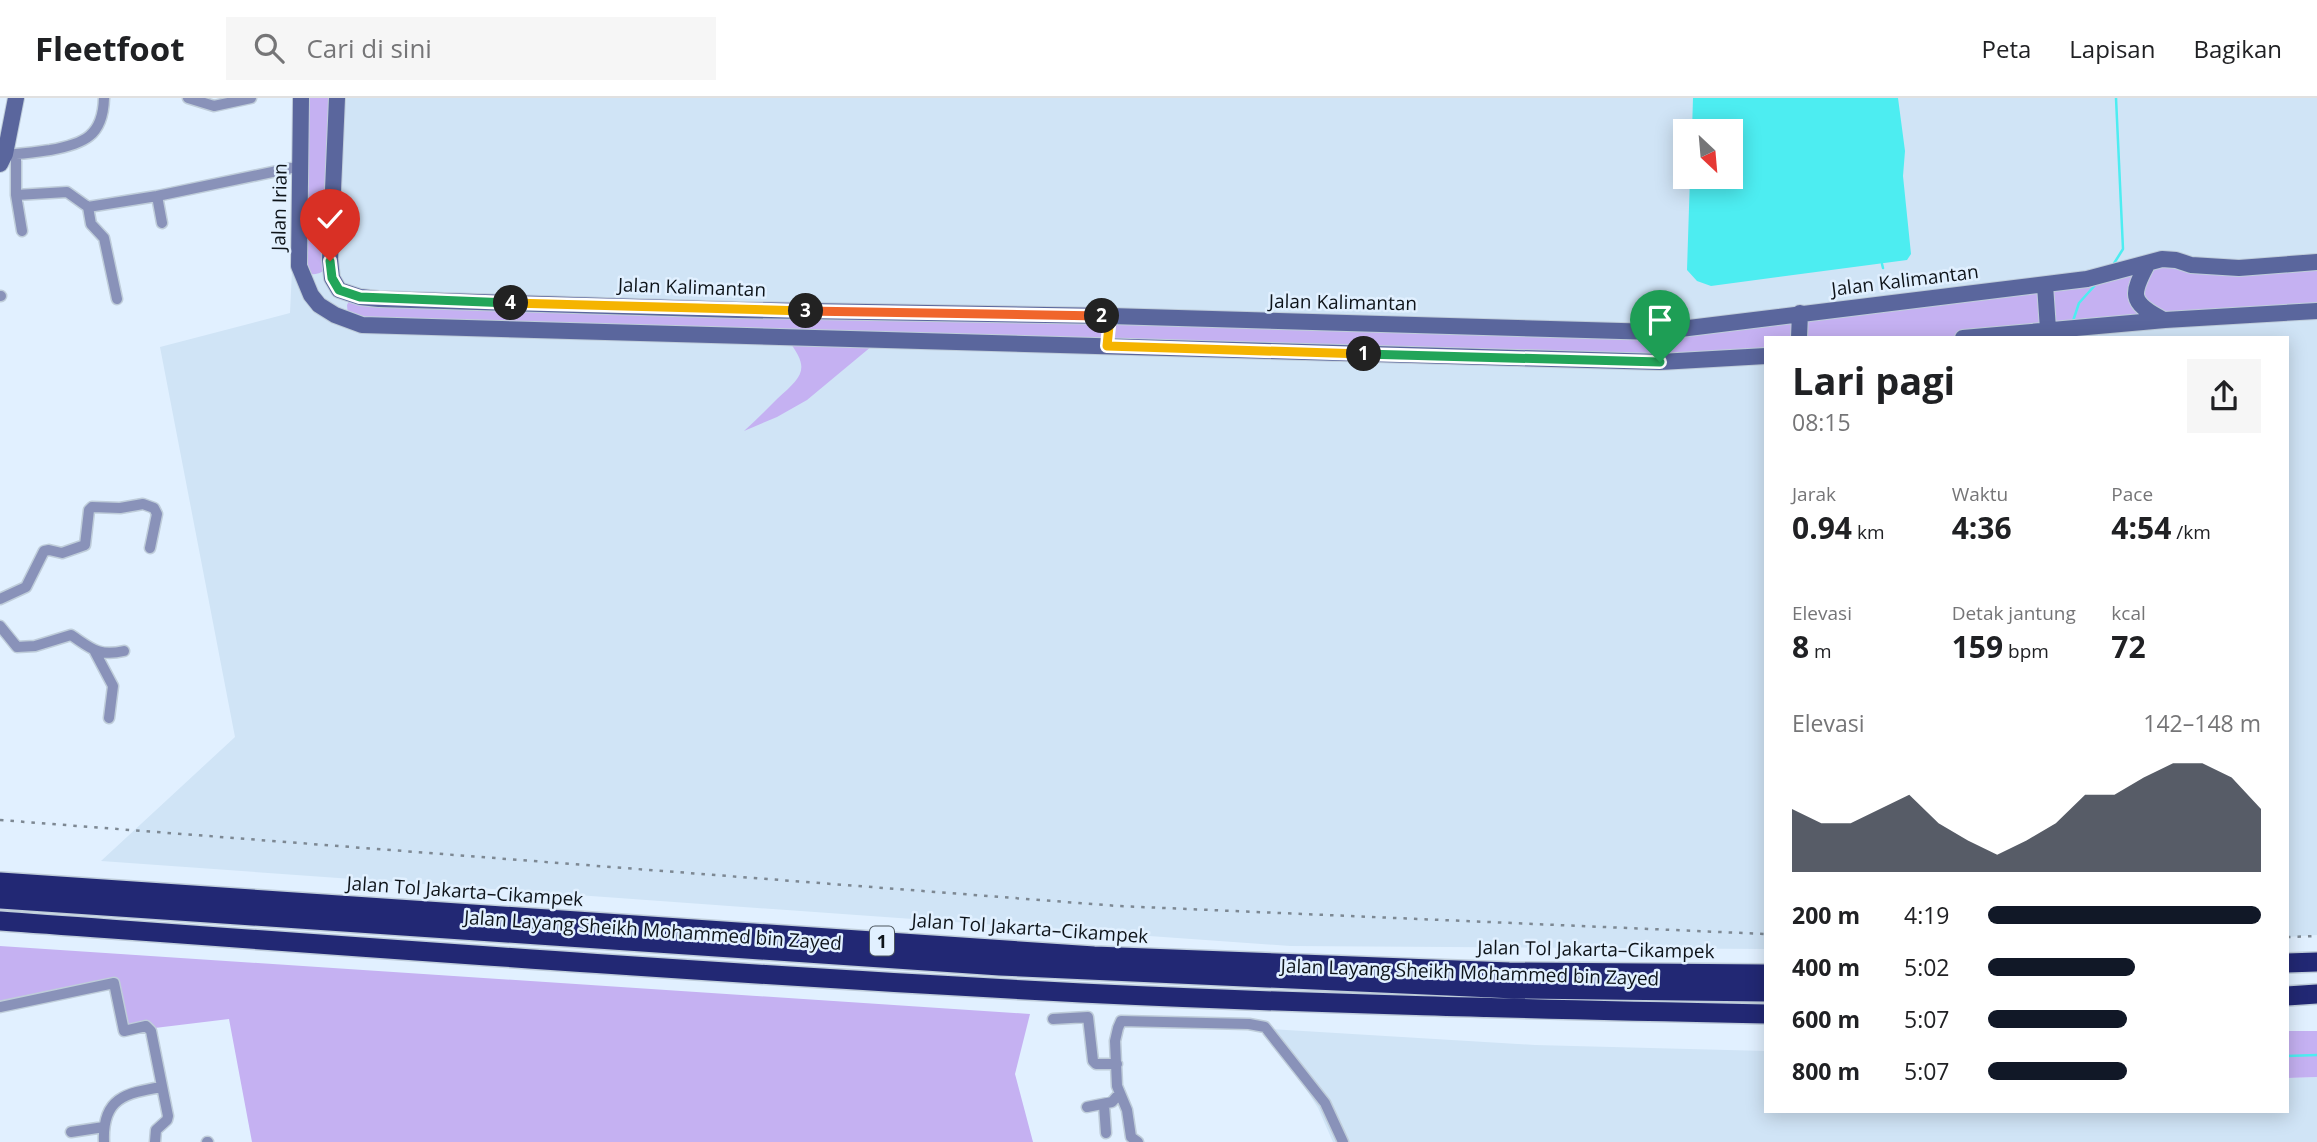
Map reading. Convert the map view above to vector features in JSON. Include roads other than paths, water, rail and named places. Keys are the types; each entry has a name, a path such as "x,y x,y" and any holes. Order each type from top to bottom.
{"highway":[{"name":"Jalan Tol Jakarta–Cikampek","path":"0,882 1094,956 1509,972 1764,974"},
{"name":"Jalan Layang Sheikh Mohammed bin Zayed","path":"0,899 999,966 1515,989 1764,992"},
{"name":"Jalan Layang Sheikh Mohammed bin Zayed","path":"0,909 811,964 1237,987 1764,1003"},
{"name":"1","path":"0,921 768,975 1069,992 1310,1003 1764,1014"},
{"path":"2289,963 2317,962"},
{"path":"2289,985 2317,984"},
{"path":"2289,996 2317,994"},
{"path":"2289,1002 2317,1001"}],"street":[{"path":"16,98 7,157 22,231"},
{"path":"7,157 81,143 96,129 103,112 104,98"},
{"path":"188,98 214,106 251,98"},
{"name":"Jalan Irian","path":"301,98 299,266 318,305 362,325"},
{"path":"337,98 330,261 332,278 339,290 360,297"},
{"path":"88,207 157,196 301,166"},
{"path":"16,195 67,192 88,207 91,224 104,238 117,299"},
{"path":"157,196 162,223"},
{"name":"Jalan Kalimantan","path":"360,297 739,310 1110,316 1656,332 2087,279 2169,258 2191,265 2239,268 2317,262"},
{"path":"299,266 310,274 320,274 329,266 330,261"},
{"path":"2148,263 2136,284 2137,298 2142,309 2165,320"},
{"path":"2045,285 2056,330"},
{"path":"360,297 349,301 347,311 348,316 362,325 1660,362 1764,356"},
{"path":"1986,336 2165,320 2317,311"},
{"path":"1799,336 1800,313"},
{"path":"1107,346 1110,316"},
{"path":"0,599 26,587 44,551 62,553 85,545 89,510 94,506 120,508 143,504 154,508 157,514 150,548"},
{"path":"0,626 17,647 35,646 71,635 95,652 113,686 108,718"},
{"path":"95,652 109,654 124,651"},
{"path":"0,1007 114,983 124,1031 146,1026 151,1031 168,1116 156,1130 155,1142"},
{"path":"1053,1018 1088,1017 1093,1061 1096,1064 1116,1064"},
{"path":"1138,1142 1131,1137 1127,1110 1119,1094 1115,1041 1121,1021 1263,1026 1273,1035 1325,1103 1343,1142"},
{"path":"104,1142 104,1127 112,1105 124,1095 162,1087"},
{"path":"1087,1107 1112,1102 1119,1094"},
{"path":"1104,1105 1106,1133"},
{"path":"71,1132 104,1127"}],"water":[{"path":"1693,98 1898,98 1905,151 1903,176 1911,254 1907,260 1711,286 1697,281 1687,270 1690,189 1743,189 1743,119 1692,119"}],"waterway":[{"path":"2113,265 2123,249 2116,98"},
{"path":"1882,264 1883,268"},
{"path":"2073,321 2079,303 2097,283"},
{"path":"2289,1056 2317,1055"}],"railway":[{"path":"0,820 1118,906 1764,934"},
{"path":"2289,937 2317,936"}]}
